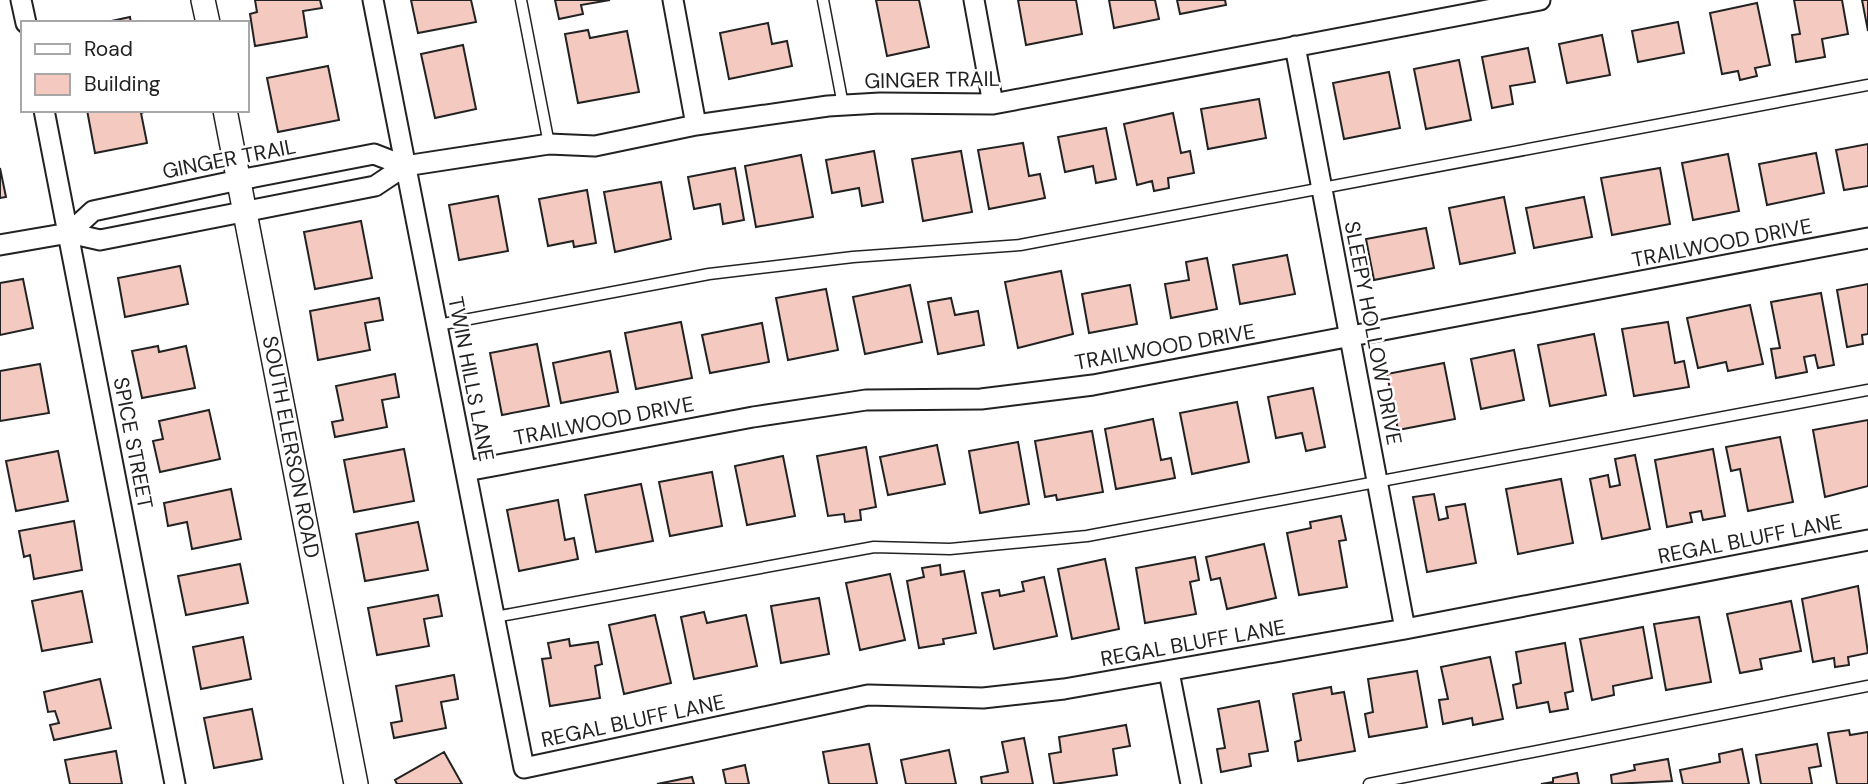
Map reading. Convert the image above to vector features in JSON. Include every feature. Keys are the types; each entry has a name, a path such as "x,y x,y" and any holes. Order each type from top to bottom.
{"street":[{"path":"22,0 26,21"},
{"path":"203,0 208,21"},
{"name":"TWIN HILLS LANE","path":"373,0 524,768"},
{"path":"673,0 696,125"},
{"path":"974,0 993,104"},
{"name":"GINGER TRAIL","path":"0,245 69,233 100,240 375,186 405,166 549,144 595,146 696,125 843,106 993,104 1540,0"},
{"name":"SLEEPY HOLLOW DRIVE","path":"1296,46 1405,629"},
{"name":"SPICE STREET","path":"44,112 175,784"},
{"name":"SOUTH ELERSON ROAD","path":"225,112 356,784"},
{"name":"GINGER TRAIL","path":"69,233 93,211 239,180 373,154 405,166"},
{"name":"TRAILWOOD DRIVE","path":"466,471 753,416 866,400 981,399 1093,385 1868,238"},
{"name":"REGAL BLUFF LANE","path":"524,768 868,695 983,698 1169,672 1868,540"},
{"path":"1169,672 1191,784"}],"lane":[{"path":"521,0 549,144"},
{"path":"822,0 843,106"},
{"path":"438,326 709,274 853,257 1020,245 1868,85"},
{"path":"495,617 874,547 950,549 1087,536 1868,390"},
{"path":"1369,784 1868,686"}],"building":[{"path":"255,0 320,0 322,8 303,11 307,37 255,46 250,14 257,12"},
{"path":"411,0 471,0 476,22 418,33"},
{"path":"555,0 610,0 581,5 583,14 559,19"},
{"path":"876,0 919,0 929,47 887,56"},
{"path":"1018,0 1076,0 1082,34 1026,45"},
{"path":"1109,0 1155,0 1159,19 1114,28"},
{"path":"1177,0 1225,0 1226,5 1180,14"},
{"path":"1794,0 1842,0 1848,34 1822,39 1825,57 1796,62 1792,35 1800,34"},
{"path":"1862,0 1868,0 1868,31"},
{"path":"1757,3 1770,65 1755,68 1757,76 1740,80 1738,71 1722,74 1710,13"},
{"path":"130,17 131,21 111,21"},
{"path":"1678,22 1684,53 1638,62 1632,31"},
{"path":"768,23 772,44 787,41 792,66 729,79 720,33"},
{"path":"588,30 590,38 627,31 639,92 578,103 565,34"},
{"path":"1602,35 1610,75 1567,83 1559,44"},
{"path":"463,45 476,109 435,118 421,54"},
{"path":"1528,48 1535,82 1510,86 1513,104 1492,108 1482,57"},
{"path":"1459,60 1471,120 1426,129 1414,69"},
{"path":"328,66 339,120 278,132 267,78"},
{"path":"1389,72 1400,128 1344,139 1333,83"},
{"path":"1259,99 1266,138 1208,149 1201,109"},
{"path":"87,112 144,112 141,113 147,143 95,153"},
{"path":"1173,113 1181,153 1190,151 1194,173 1168,178 1169,188 1154,191 1152,181 1137,185 1124,124"},
{"path":"1106,128 1116,179 1096,183 1093,166 1065,172 1058,137"},
{"path":"1023,143 1029,176 1040,174 1045,198 989,209 978,150"},
{"path":"1868,144 1868,186 1844,190 1836,150"},
{"path":"874,151 883,202 862,206 859,188 832,193 826,160"},
{"path":"961,151 972,212 923,221 912,159"},
{"path":"1816,153 1824,193 1767,205 1759,164"},
{"path":"1728,154 1739,211 1693,220 1682,163"},
{"path":"801,155 813,217 756,227 745,166"},
{"path":"0,168 6,197 0,198"},
{"path":"735,168 744,220 723,224 720,204 694,209 688,177"},
{"path":"1660,168 1670,224 1612,235 1601,178"},
{"path":"661,182 671,239 615,252 604,192"},
{"path":"587,190 596,243 574,247 573,241 548,246 539,199"},
{"path":"498,196 508,251 459,260 449,205"},
{"path":"1504,197 1515,253 1460,264 1449,208"},
{"path":"1584,197 1592,237 1534,248 1526,208"},
{"path":"361,221 372,278 315,289 304,232"},
{"path":"1426,228 1434,268 1374,280 1366,239"},
{"path":"1287,255 1295,294 1240,304 1233,265"},
{"path":"1207,258 1217,309 1171,318 1165,284 1189,280 1186,262"},
{"path":"180,266 188,304 125,317 118,278"},
{"path":"1061,271 1073,334 1018,348 1005,282"},
{"path":"23,279 33,328 0,335 0,283"},
{"path":"1868,284 1868,334 1862,335 1863,344 1847,347 1837,290"},
{"path":"910,285 922,342 865,354 853,297"},
{"path":"1130,285 1137,324 1089,333 1082,294"},
{"path":"826,289 838,350 788,360 776,298"},
{"path":"1821,293 1834,365 1818,368 1815,355 1804,357 1807,372 1776,378 1771,349 1780,348 1771,302"},
{"path":"379,298 383,320 365,323 370,350 318,360 310,311"},
{"path":"951,298 955,315 978,311 984,345 938,354 928,302"},
{"path":"1750,305 1763,364 1728,371 1726,362 1698,368 1687,318"},
{"path":"681,322 692,378 636,389 625,333"},
{"path":"1668,322 1675,363 1684,361 1689,387 1634,396 1622,329"},
{"path":"762,323 769,362 710,373 702,335"},
{"path":"1594,334 1606,395 1550,406 1538,345"},
{"path":"537,344 549,406 502,415 490,353"},
{"path":"158,346 159,352 186,346 195,388 142,398 132,351"},
{"path":"1514,350 1524,400 1481,409 1471,359"},
{"path":"610,351 618,392 561,403 553,363"},
{"path":"1444,363 1455,419 1398,430 1387,374"},
{"path":"40,364 49,413 0,421 0,371"},
{"path":"395,374 399,397 382,400 387,427 335,437 332,422 343,420 336,386"},
{"path":"1313,388 1325,447 1306,451 1302,433 1276,438 1268,397"},
{"path":"1237,402 1249,462 1192,474 1180,413"},
{"path":"209,410 220,459 160,472 153,441 163,439 159,421"},
{"path":"1153,419 1161,460 1171,458 1175,478 1116,489 1105,429"},
{"path":"1868,420 1868,486 1825,497 1813,430"},
{"path":"1092,431 1103,492 1057,500 1056,495 1045,497 1035,441"},
{"path":"1780,437 1793,502 1748,511 1740,469 1731,471 1726,447"},
{"path":"1018,442 1029,504 980,513 969,451"},
{"path":"937,445 945,484 888,495 880,457"},
{"path":"866,447 876,507 860,510 861,520 845,522 844,514 828,516 817,456"},
{"path":"404,449 414,501 354,512 344,460"},
{"path":"1713,449 1725,516 1703,520 1701,511 1690,513 1692,522 1667,527 1655,460"},
{"path":"58,451 68,501 16,511 6,461"},
{"path":"1635,455 1650,529 1602,539 1590,479 1608,475 1610,487 1620,485 1615,459"},
{"path":"783,456 795,516 747,525 735,466"},
{"path":"712,472 722,526 670,536 659,482"},
{"path":"1561,479 1573,543 1518,554 1506,489"},
{"path":"641,484 653,541 596,552 585,495"},
{"path":"231,489 241,539 192,549 187,522 168,526 164,503"},
{"path":"1434,494 1439,520 1448,518 1446,507 1465,504 1476,563 1427,572 1413,497"},
{"path":"558,500 565,540 574,538 578,559 519,571 507,510"},
{"path":"1341,516 1346,540 1339,541 1347,587 1299,595 1287,533 1311,528 1310,522"},
{"path":"74,521 82,570 34,579 30,555 24,557 19,531"},
{"path":"418,522 428,570 365,581 356,534"},
{"path":"1264,544 1276,598 1227,609 1220,578 1211,580 1206,557"},
{"path":"1195,557 1199,580 1190,582 1196,614 1145,623 1136,568"},
{"path":"1105,559 1119,629 1072,639 1058,569"},
{"path":"240,564 248,603 186,615 178,576"},
{"path":"940,565 941,575 964,571 976,633 943,639 944,644 919,648 907,581 924,577 922,568"},
{"path":"890,574 905,640 860,650 846,583"},
{"path":"1044,577 1057,636 994,649 982,593 999,590 1000,596 1024,591 1022,582"},
{"path":"1858,586 1868,653 1848,657 1849,665 1835,667 1834,658 1813,662 1802,599"},
{"path":"82,591 92,642 42,651 32,601"},
{"path":"438,595 442,616 424,619 429,646 377,655 368,608"},
{"path":"819,598 829,654 781,663 771,606"},
{"path":"1791,601 1801,651 1760,659 1762,669 1740,673 1727,614"},
{"path":"704,612 707,623 746,615 757,666 694,679 681,617"},
{"path":"655,615 671,683 624,694 609,625"},
{"path":"1699,617 1711,682 1666,690 1654,624"},
{"path":"1643,627 1652,678 1613,686 1614,695 1592,700 1580,639"},
{"path":"243,637 251,679 201,689 193,647"},
{"path":"569,639 570,646 598,642 602,664 595,666 600,698 550,706 542,659 551,658 548,643"},
{"path":"1565,643 1573,691 1565,693 1568,709 1550,712 1548,702 1517,708 1513,685 1521,683 1516,652"},
{"path":"1490,657 1503,719 1473,725 1472,718 1443,724 1439,700 1448,699 1441,667"},
{"path":"1417,671 1427,727 1369,737 1365,714 1373,712 1368,679"},
{"path":"454,675 458,699 441,702 446,728 394,738 391,723 402,721 396,686"},
{"path":"100,679 111,728 54,740 50,725 59,723 55,711 48,712 44,692"},
{"path":"1331,687 1332,694 1344,692 1355,751 1298,761 1295,742 1301,740 1293,694"},
{"path":"1259,701 1268,751 1249,754 1251,766 1221,772 1217,749 1225,748 1218,709"},
{"path":"252,709 262,759 214,768 204,718"},
{"path":"1126,725 1130,746 1113,749 1117,775 1054,784 1049,754 1061,752 1059,737"},
{"path":"1849,730 1850,735 1868,732 1868,784 1837,784 1828,733"},
{"path":"1024,738 1033,784 982,784 981,777 1008,772 1002,742"},
{"path":"869,744 877,784 829,784 823,752"},
{"path":"1817,744 1821,766 1809,768 1812,784 1761,784 1756,755"},
{"path":"1742,749 1749,784 1683,784 1680,770 1720,762 1719,754"},
{"path":"949,750 956,784 906,784 901,760"},
{"path":"116,751 122,784 70,784 65,760"},
{"path":"444,752 462,784 397,784 395,780"},
{"path":"1668,759 1672,781 1612,784 1611,775 1635,770 1634,765"},
{"path":"745,765 749,784 726,784 723,770"},
{"path":"1577,773 1579,784 1541,784 1553,782 1553,778"},
{"path":"692,777 694,784 657,784"}]}
